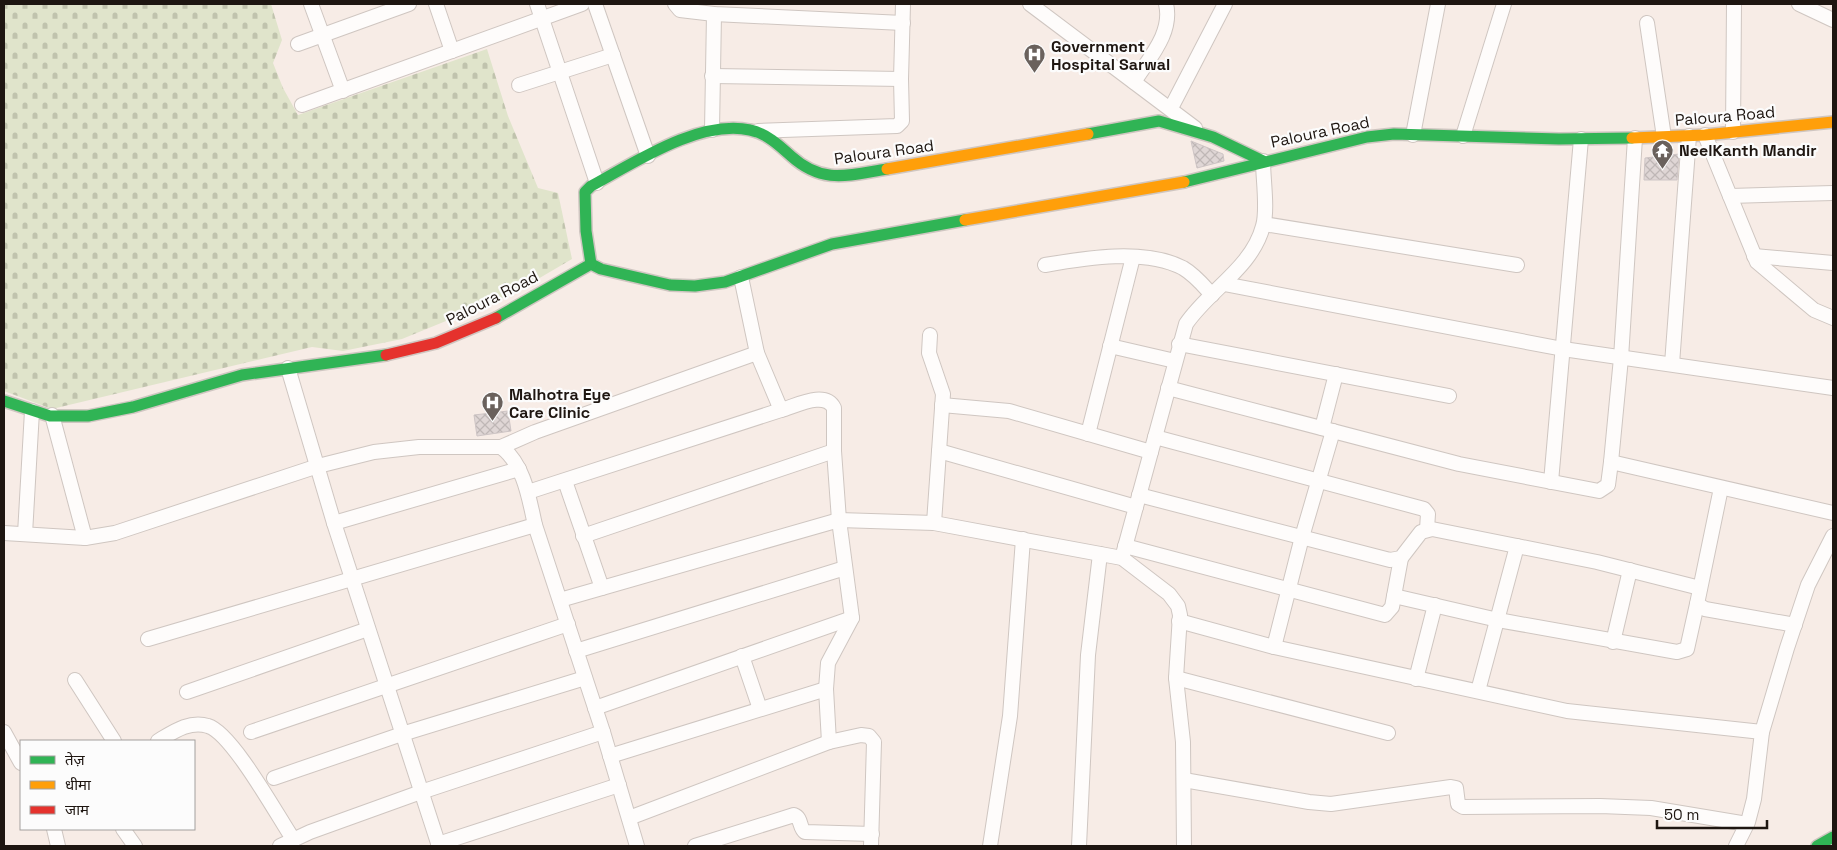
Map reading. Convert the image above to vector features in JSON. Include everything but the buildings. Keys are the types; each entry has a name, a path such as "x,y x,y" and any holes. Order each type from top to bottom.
{"main road":[{"name":"Paloura Road","path":"597,182 680,141 712,130 740,128 758,131 771,139 806,169 822,176 840,177 1160,122 1196,129 1263,161 1367,137 1413,135 1581,139 1635,138 1705,135 1833,122"},
{"path":"597,182 585,192 586,231 591,264 601,270 670,285 695,286 725,282 832,244 868,236 1157,188 1209,177 1263,161"},
{"name":"Paloura Road","path":"4,401 32,411 66,417 119,410 226,379 402,352 435,343 488,321 591,264"},
{"path":"1817,846 1833,837"}],"street":[{"path":"311,4 343,90"},
{"path":"298,44 409,4"},
{"path":"436,4 452,51"},
{"path":"537,4 597,182"},
{"path":"302,105 582,4"},
{"path":"595,4 648,156"},
{"path":"675,4 680,10 714,14 903,23"},
{"path":"758,131 897,126 902,121 903,4"},
{"path":"1030,4 1171,108 1196,129"},
{"path":"1134,82 1164,34 1168,23 1166,4"},
{"path":"1171,108 1225,4"},
{"path":"1413,135 1438,4"},
{"path":"1463,136 1504,4"},
{"path":"1733,132 1734,4"},
{"path":"1799,4 1833,20"},
{"path":"712,130 714,14"},
{"path":"1647,23 1664,137"},
{"path":"519,85 613,55"},
{"path":"712,76 901,80"},
{"path":"1705,135 1754,256 1761,266 1814,310 1833,318"},
{"path":"1672,364 1689,136"},
{"path":"1168,388 1460,464 1599,491 1608,484 1611,462 1621,358 1635,138"},
{"path":"1551,482 1581,139"},
{"path":"1124,552 1179,344 1186,324 1197,308 1224,284 1244,262 1258,239 1264,224 1263,161"},
{"path":"1730,196 1833,193"},
{"path":"1264,224 1517,265"},
{"path":"1754,256 1833,263"},
{"path":"1045,264 1094,257 1133,257 1155,260 1182,268 1197,278 1212,295"},
{"path":"1088,434 1133,257"},
{"path":"741,277 757,353 781,410"},
{"path":"1224,284 1563,349 1833,388"},
{"path":"930,335 929,353 941,384 942,405 934,523"},
{"path":"1179,344 1449,396"},
{"path":"1110,346 1175,361"},
{"path":"501,447 535,432 757,353"},
{"path":"288,368 334,523 439,845 619,785"},
{"path":"1274,647 1302,537 1319,481 1336,374"},
{"path":"528,492 781,410 819,399 827,399 832,402 834,408 834,451 839,520 852,618 828,663 826,688 830,742"},
{"path":"942,405 1009,411 1151,452"},
{"path":"25,534 32,411"},
{"path":"52,415 85,538"},
{"path":"1155,437 1424,510 1428,514 1427,530"},
{"path":"4,533 85,538 115,533 318,466 394,448 490,445 501,447 510,454 519,469 528,492 534,524 603,732 629,818 633,845"},
{"path":"584,536 834,451"},
{"path":"939,451 1138,501 1302,537 1390,560 1400,558"},
{"path":"1611,462 1833,513"},
{"path":"334,523 519,469"},
{"path":"565,481 602,588"},
{"path":"1394,596 1498,620 1613,642 1683,652 1688,649 1721,488"},
{"path":"560,600 839,520 934,523 1100,554 1124,552 1288,590 1385,615 1390,611 1394,596 1400,558 1418,535 1427,530 1517,546 1630,570 1700,588"},
{"path":"148,639 534,524"},
{"path":"1736,846 1747,824 1754,799 1762,732 1795,625 1808,585 1826,563 1833,536"},
{"path":"990,846 1010,716 1023,539"},
{"path":"1478,691 1517,546"},
{"path":"1124,552 1169,594 1178,606 1180,621 1176,678 1183,742 1184,846"},
{"path":"1078,846 1088,655 1100,554"},
{"path":"576,651 845,568"},
{"path":"1613,642 1630,570"},
{"path":"1697,604 1705,609 1795,625"},
{"path":"1416,679 1435,606"},
{"path":"595,708 852,618"},
{"path":"1180,621 1274,647 1567,711 1762,732"},
{"path":"251,732 568,624"},
{"path":"187,692 368,629"},
{"path":"742,656 760,709"},
{"path":"274,778 402,734 585,678"},
{"path":"1176,678 1388,733"},
{"path":"75,680 113,740"},
{"path":"610,756 826,688"},
{"path":"160,740 186,726 207,726 218,730 233,748 283,844 421,792 603,732"},
{"path":"4,732 20,762"},
{"path":"629,818 830,742 861,735 869,736 874,742 871,840 805,832 794,815 695,846"},
{"path":"1184,780 1309,802 1331,804 1451,787 1456,788 1458,804 1464,807 1643,807 1747,824"},
{"path":"54,830 58,846"},
{"path":"125,830 135,846"}],"green space":[{"path":"4,4 271,4 282,40 273,63 283,88 298,115 487,49 508,116 538,188 558,193 572,259 514,293 402,339 343,351 312,347 52,409 4,391"}],"traffic: fast":[{"path":"1088,134 1159,121 1213,137 1263,161"},
{"path":"591,264 586,231 585,192 591,186 647,155 689,137 730,128 750,130 772,140 803,165 814,171 837,176 887,169"},
{"path":"1184,182 1367,137 1394,134 1559,139 1632,138"},
{"path":"591,264 601,269 670,285 695,286 725,282 832,244 965,220"},
{"path":"496,318 591,264"},
{"path":"4,401 50,416 88,416 133,407 242,375 386,355"},
{"path":"1817,846 1833,837"}],"traffic: slow":[{"path":"1632,138 1705,135 1833,122"},
{"path":"887,169 1088,134"},
{"path":"965,220 1184,182"}],"traffic: jam":[{"path":"386,355 436,343 496,318"}],"place":[{"name":"Government Hospital Sarwal","path":"1035,74"},
{"name":"NeelKanth Mandir","path":"1663,169"},
{"name":"Malhotra Eye Care Clinic","path":"493,422"}]}
